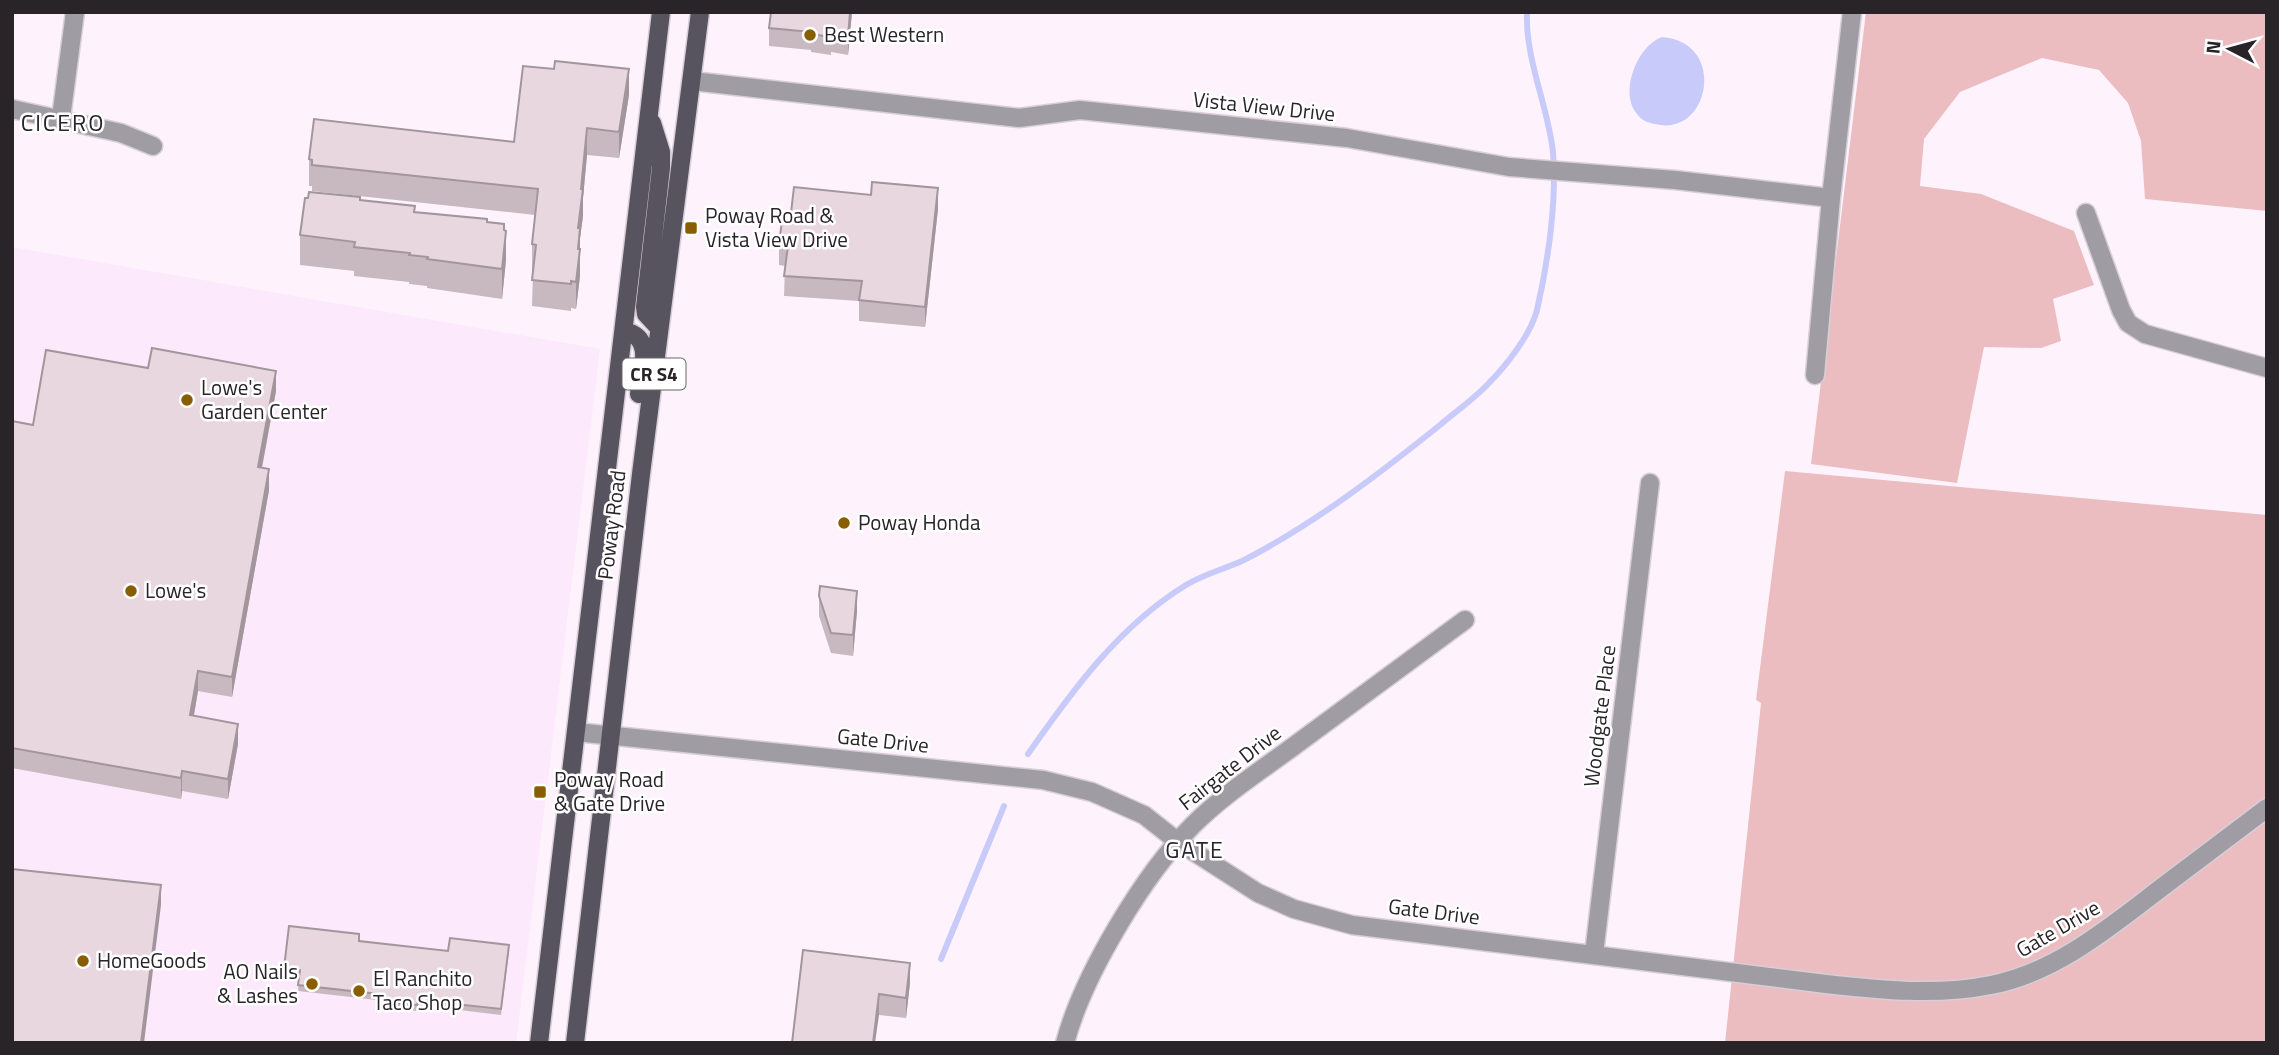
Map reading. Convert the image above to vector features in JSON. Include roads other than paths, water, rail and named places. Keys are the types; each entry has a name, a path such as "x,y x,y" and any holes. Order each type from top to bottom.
{"main road":[{"name":"Poway Road","path":"540,1043 661,12"},
{"path":"690,12 692,80"},
{"name":"Poway Road","path":"575,1043 641,474 700,12"},
{"path":"649,116 660,152 661,168 645,307 646,314 660,328"},
{"path":"624,331 640,337 645,344 635,432 641,474"},
{"path":"543,1011 551,1043"}],"street":[{"path":"61,118 75,12"},
{"path":"1815,375 1852,12"},
{"name":"Vista View Drive","path":"692,80 1019,118 1080,110 1347,138 1509,167 1533,167 1831,198"},
{"path":"12,109 121,133 153,146"},
{"path":"2086,214 2128,323 2145,334 2267,368"},
{"name":"Woodgate Place","path":"1594,954 1650,484"},
{"name":"Fairgate Drive","path":"1069,1041 1092,975 1117,927 1177,841 1244,783 1465,620"},
{"name":"Gate Drive","path":"576,732 1043,780 1092,792 1144,815 1177,841 1258,893 1294,909 1352,925 1876,990 1944,991 1993,985 2032,972 2078,947 2136,907 2267,808"}],"water":[{"path":"1662,37 1683,43 1696,55 1703,70 1704,88 1699,104 1689,117 1674,124 1655,124 1643,120 1632,105 1630,94 1630,82 1638,60 1653,42"}],"waterway":[{"path":"1028,754 1098,661 1139,620 1186,585 1270,546 1345,497 1477,395 1517,349 1537,310 1548,252 1554,191 1553,152 1533,65 1527,12"},
{"path":"941,959 1004,806"}],"place":[{"name":"Best Western","path":"810,35"},
{"name":"Poway Road & Vista View Drive","path":"691,228"},
{"name":"Lowe's Garden Center","path":"187,400"},
{"name":"Poway Honda","path":"844,523"},
{"name":"Lowe's","path":"131,591"},
{"name":"Poway Road & Gate Drive","path":"540,792"},
{"name":"HomeGoods","path":"83,961"},
{"name":"AO Nails & Lashes","path":"312,984"},
{"name":"El Ranchito Taco Shop","path":"359,991"}],"district":[{"name":"CICERO","path":"63,123"},
{"name":"GATE","path":"1195,850"}]}
